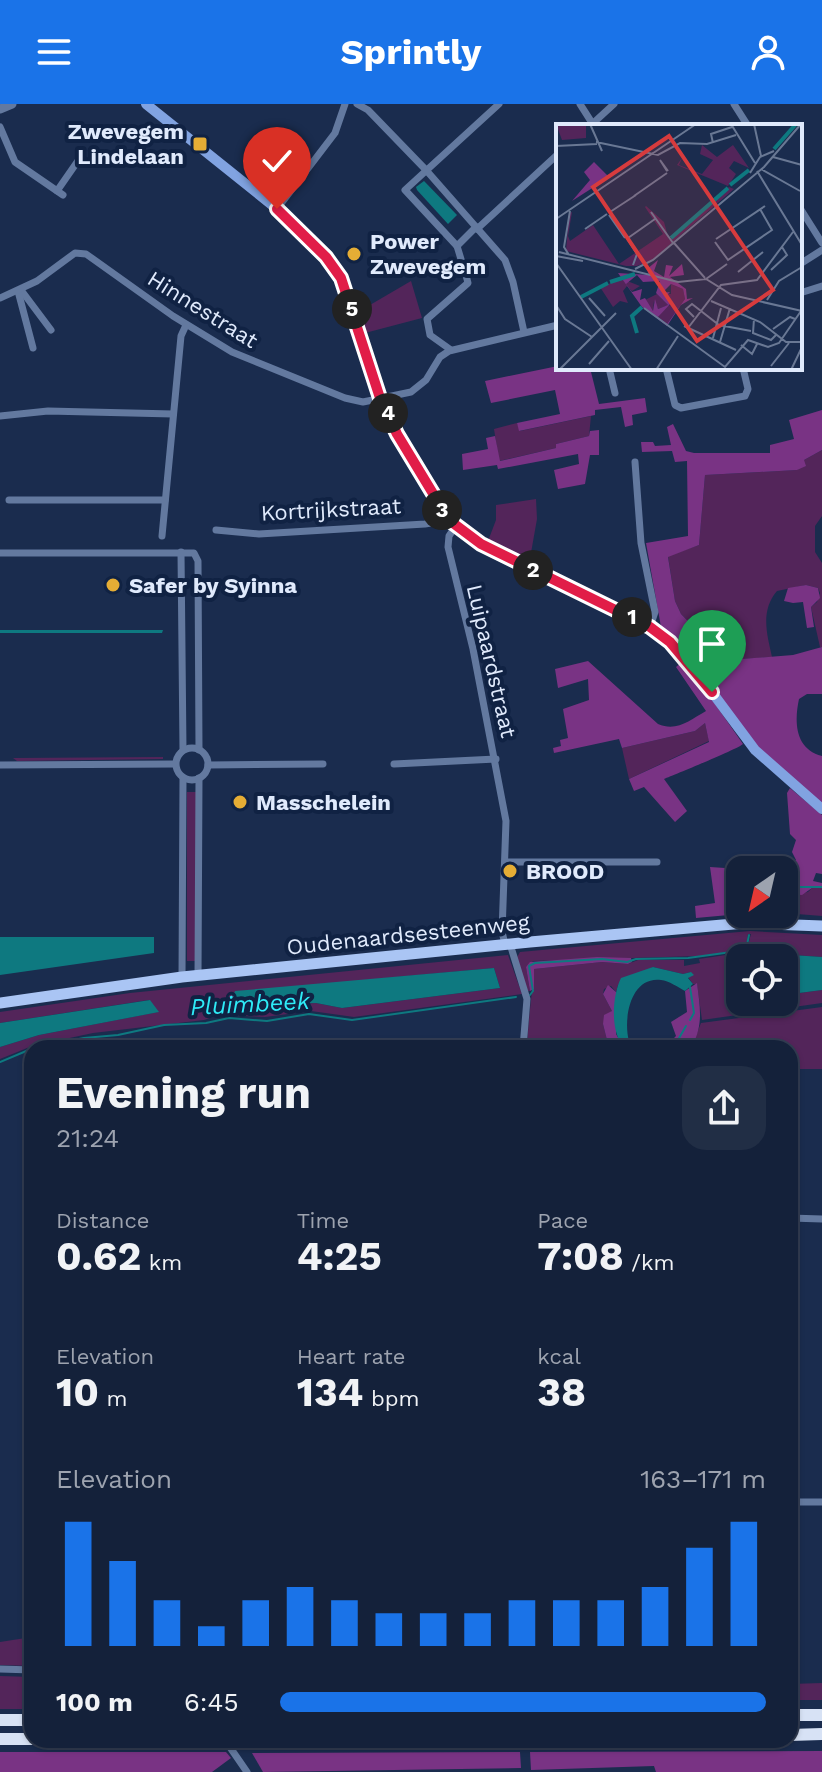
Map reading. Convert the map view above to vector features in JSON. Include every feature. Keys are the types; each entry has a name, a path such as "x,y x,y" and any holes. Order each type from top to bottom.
{"highway":[{"path":"798,1715 822,1715"},
{"path":"0,1720 24,1720"},
{"path":"798,1735 822,1734"},
{"path":"0,1739 24,1739"}],"main road":[{"name":"Kortrijkstraat","path":"146,104 277,209 326,257 341,278 380,398 397,434 452,524 481,544 647,625 670,642 697,672 755,750 822,809"},
{"name":"Oudenaardsesteenweg","path":"0,1003 198,975 508,944 745,923 822,926"}],"street":[{"path":"0,109 12,104"},
{"path":"277,209 335,133 345,104"},
{"path":"357,104 368,110 426,170 505,260 524,332"},
{"path":"499,104 405,190 457,246 468,283 427,319 430,335 451,350 556,325"},
{"path":"580,104 591,124"},
{"path":"593,124 614,104"},
{"path":"734,104 747,124"},
{"path":"0,127 15,162 60,193 82,155"},
{"path":"457,246 556,156"},
{"path":"802,211 822,243"},
{"path":"802,263 822,250"},
{"name":"Hinnestraat","path":"0,298 19,291 71,255 79,252 86,254 186,325 232,352 323,391 363,402 411,392 420,386 440,357 451,350"},
{"path":"802,292 822,286"},
{"path":"19,291 51,330"},
{"path":"19,291 33,348"},
{"path":"162,536 181,336 186,325"},
{"path":"609,370 615,393"},
{"path":"666,370 675,405 681,408 745,396 748,389 743,370"},
{"path":"0,416 48,411 173,414"},
{"path":"635,462 641,543 655,615 647,625"},
{"path":"9,500 165,500"},
{"name":"Kortrijkstraat","path":"216,530 259,534 452,524"},
{"name":"Luipaardstraat","path":"452,524 448,547 473,649 506,821 502,932 527,999 524,1040"},
{"path":"175,764 183,750 181,552"},
{"path":"0,553 194,553 198,561 199,750 208,765 199,778 183,778"},
{"path":"183,750 199,750"},
{"name":"Luipaardstraat","path":"394,764 496,759"},
{"path":"0,765 175,764"},
{"path":"175,764 183,778 182,977"},
{"path":"208,765 323,764"},
{"path":"198,975 199,778"},
{"path":"505,862 657,862"},
{"path":"798,1218 822,1219"},
{"path":"798,1502 822,1502"},
{"path":"0,1669 24,1670"},
{"path":"230,1748 247,1772"}],"shaded area":[{"path":"411,281 422,318 365,333 358,312"},
{"path":"556,366 556,370 590,370 599,404 645,398 647,412 632,415 633,425 625,427 621,407 595,410 595,415 519,431 517,423 560,414 555,390 491,403 485,381"},
{"path":"822,410 822,450 804,460 806,466 797,470 705,475 699,545 668,557 675,601 681,614 728,660 793,655 822,647 822,694 807,694 799,699 797,725 798,734 806,747 822,756 822,805 754,745 696,667 661,627 646,543 688,536 687,461 675,462 672,451 642,452 641,442 653,442 655,446 671,445 667,427 673,424 686,451 770,453 770,445 794,439 789,420"},
{"path":"591,416 589,436 556,444 556,448 499,461 494,429 517,423 520,431"},
{"path":"599,430 599,455 590,455 585,484 558,489 554,470 579,464 578,454 498,469 497,465 463,470 462,454 488,449 486,438 495,436 500,461 556,448 556,444 589,436 590,431"},
{"path":"822,450 822,516 815,526 815,552 822,563 822,647 811,607 820,593 818,588 806,585 777,591 768,607 766,623 772,657 728,660 681,614 675,601 668,556 699,545 705,475 797,470 804,460"},
{"path":"536,499 537,519 529,564 488,541 496,520 496,505"},
{"path":"806,585 818,588 820,598 811,607 814,627 807,628 803,602 784,601 788,588"},
{"path":"588,661 658,724 671,727 706,711 676,667 682,662 743,744 664,779 687,811 675,822 644,787 634,791 629,779 709,742 705,723 695,731 622,748 619,739 554,753 553,748 561,746 560,740 568,738 563,709 589,700 588,679 558,688 555,669"},
{"path":"705,723 709,741 629,779 622,748 695,731"},
{"path":"163,757 17,761 13,758"},
{"path":"790,788 822,815 822,874 816,873 813,881 822,883 822,888 812,888 802,895 798,895 798,856 792,852 796,840 790,834 787,793"},
{"path":"187,792 196,792 196,961 187,961"},
{"path":"710,867 725,868 726,915 696,918 695,906 715,903"},
{"path":"812,888 822,888 822,916 798,914 798,894"},
{"path":"750,931 822,935 822,957 798,955 798,944 748,944 751,934 748,934 746,944 726,944 726,952 699,956 533,961 526,967 530,991 526,991 516,959 520,952"},
{"path":"508,955 522,994 354,1017 311,1011 265,1017 219,1015 204,1020 93,1033 60,1040 24,1040 24,1049 0,1059 0,1047 39,1035 158,1012 149,1000 0,1023 0,1012 130,993","holes":["494,968 500,988 342,1008 316,1003 260,1006 365,980"]},
{"path":"726,955 726,1016 730,1016 702,1020 697,984 693,984 688,977 691,972 683,974 653,967 618,985 616,992 611,986 604,989 603,994 612,1011 603,1024 607,1040 528,1040 534,969 602,962 628,964 638,960 684,960 684,966 700,963 699,959"},
{"path":"631,958 632,962 534,969 534,989 530,991 526,967 530,962"},
{"path":"697,983 698,1032 695,1040 672,1040 676,1036 671,1022 687,1012 685,991"},
{"path":"608,985 616,992 616,1034 619,1040 607,1040 604,1015 612,1011 603,994"},
{"path":"822,990 822,1003 798,1006 798,993"},
{"path":"822,1007 822,1069 798,1069 798,1040 694,1040 701,1023 754,1016 798,1016 798,1010"},
{"path":"24,1638 24,1666 0,1665 0,1642"},
{"path":"0,1676 24,1677 24,1709 0,1709"},
{"path":"822,1683 822,1700 798,1700 798,1684"},
{"path":"822,1751 822,1772 656,1772 654,1766 531,1770 530,1752"},
{"path":"0,1752 226,1752 231,1758 212,1772 0,1772"},
{"path":"520,1752 521,1768 263,1772 252,1753"}],"water":[{"path":"424,181 457,215 448,224 417,190 416,187"},
{"path":"0,630 163,630 162,633 0,633"},
{"path":"0,937 154,937 154,953 0,975"},
{"path":"798,955 822,957 822,990 798,993"},
{"path":"653,967 694,975 688,978 693,984 685,991 661,980 642,985 628,1011 629,1040 619,1040 616,1033 614,1004 621,978"},
{"path":"494,968 500,988 342,1008 316,1003 230,1006 235,991"},
{"path":"150,1000 159,1012 39,1035 0,1047 0,1023"}],"waterway":[{"name":"Pluimbeek","path":"798,887 822,887"},
{"name":"Pluimbeek","path":"530,995 533,991 529,966 535,963 688,958 746,950 749,935"},
{"path":"690,987 694,1013 690,1020"},
{"name":"Pluimbeek","path":"74,1040 229,1018 267,1021 309,1014 352,1020 516,997"},
{"path":"678,1040 686,1026"},
{"name":"Pluimbeek","path":"0,1062 24,1052"}],"place":[{"name":"Zwevegem Lindelaan","path":"200,144"},
{"name":"Power Zwevegem","path":"354,254"},
{"name":"Safer by Syinna","path":"113,585"},
{"name":"Masschelein","path":"240,802"},
{"name":"BROOD","path":"510,871"}],"route":[{"path":"277,209 326,257 341,278 380,398 438,505 455,527 481,544 650,627 670,642 712,692"}]}
